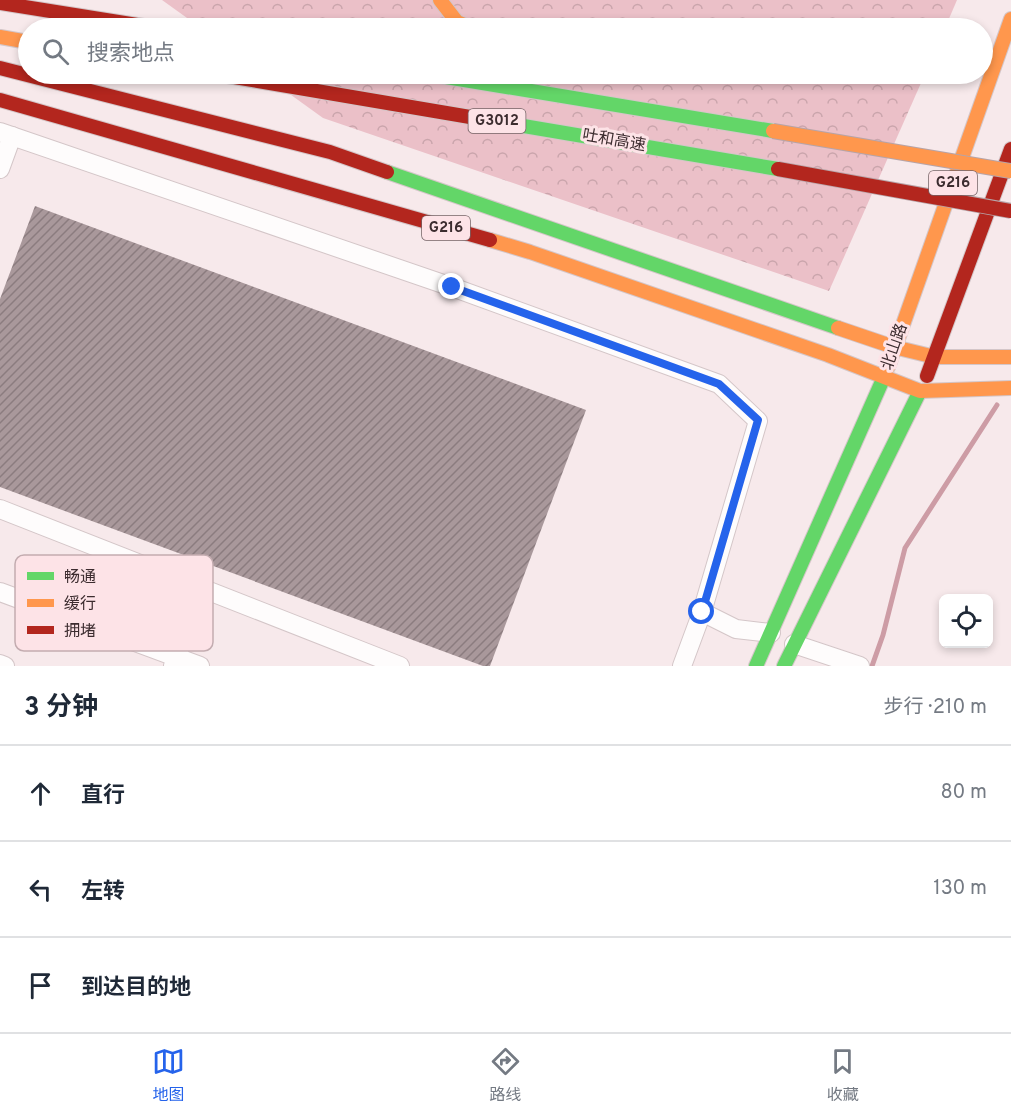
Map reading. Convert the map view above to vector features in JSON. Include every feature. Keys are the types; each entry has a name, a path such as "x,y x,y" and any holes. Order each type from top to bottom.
{"main road":[{"path":"440,0 455,18"},
{"path":"0,3 94,18"},
{"name":"北山路","path":"993,69 1011,19"},
{"path":"0,37 18,40"},
{"path":"0,68 18,73"},
{"path":"63,84 330,152 894,347 935,357 1011,357"},
{"name":"吐和高速","path":"275,84 1011,211"},
{"name":"G3012","path":"489,84 1011,171"},
{"name":"北山路","path":"756,666 884,378 988,84"},
{"path":"621,91 710,120"},
{"name":"G216","path":"0,100 530,252 828,355 920,391 935,357 1011,149"},
{"path":"784,666 920,391 1011,388"}],"street":[{"path":"1,161 6,134 452,287 719,384 758,420 702,612 682,666"},
{"path":"0,509 118,555"},
{"path":"0,592 15,598"},
{"path":"213,592 400,666"},
{"path":"702,612 736,628 771,633"},
{"path":"794,644 855,665"},
{"path":"148,651 175,662 200,666"},
{"path":"0,664 5,666"}],"green space":[{"path":"162,0 957,0 949,18 187,18"},
{"path":"276,84 921,84 829,291 323,118"}],"building":[{"path":"35,206 586,410 490,666 483,666 213,566 213,555 183,555 0,487 0,299"}],"waterway":[{"path":"872,666 883,635 905,548 997,405"}],"traffic: fast":[{"path":"489,84 773,131"},
{"path":"470,117 778,169"},
{"path":"387,172 838,328"},
{"path":"756,666 884,377"},
{"path":"784,666 920,391"}],"traffic: slow":[{"path":"440,0 454,18"},
{"path":"993,70 1011,19"},
{"path":"0,37 18,40"},
{"path":"888,367 988,84"},
{"path":"773,131 1011,171"},
{"path":"490,240 828,355 920,391 1011,388"},
{"path":"838,328 894,347 935,357 1011,357"}],"traffic: jam":[{"path":"0,3 94,18"},
{"path":"0,68 18,73"},
{"path":"63,84 330,152 387,172"},
{"path":"275,84 470,117"},
{"path":"0,100 490,240"},
{"path":"927,376 1011,149"},
{"path":"778,169 1011,211"}],"route":[{"path":"452,287 719,384 758,420 702,612"}]}
